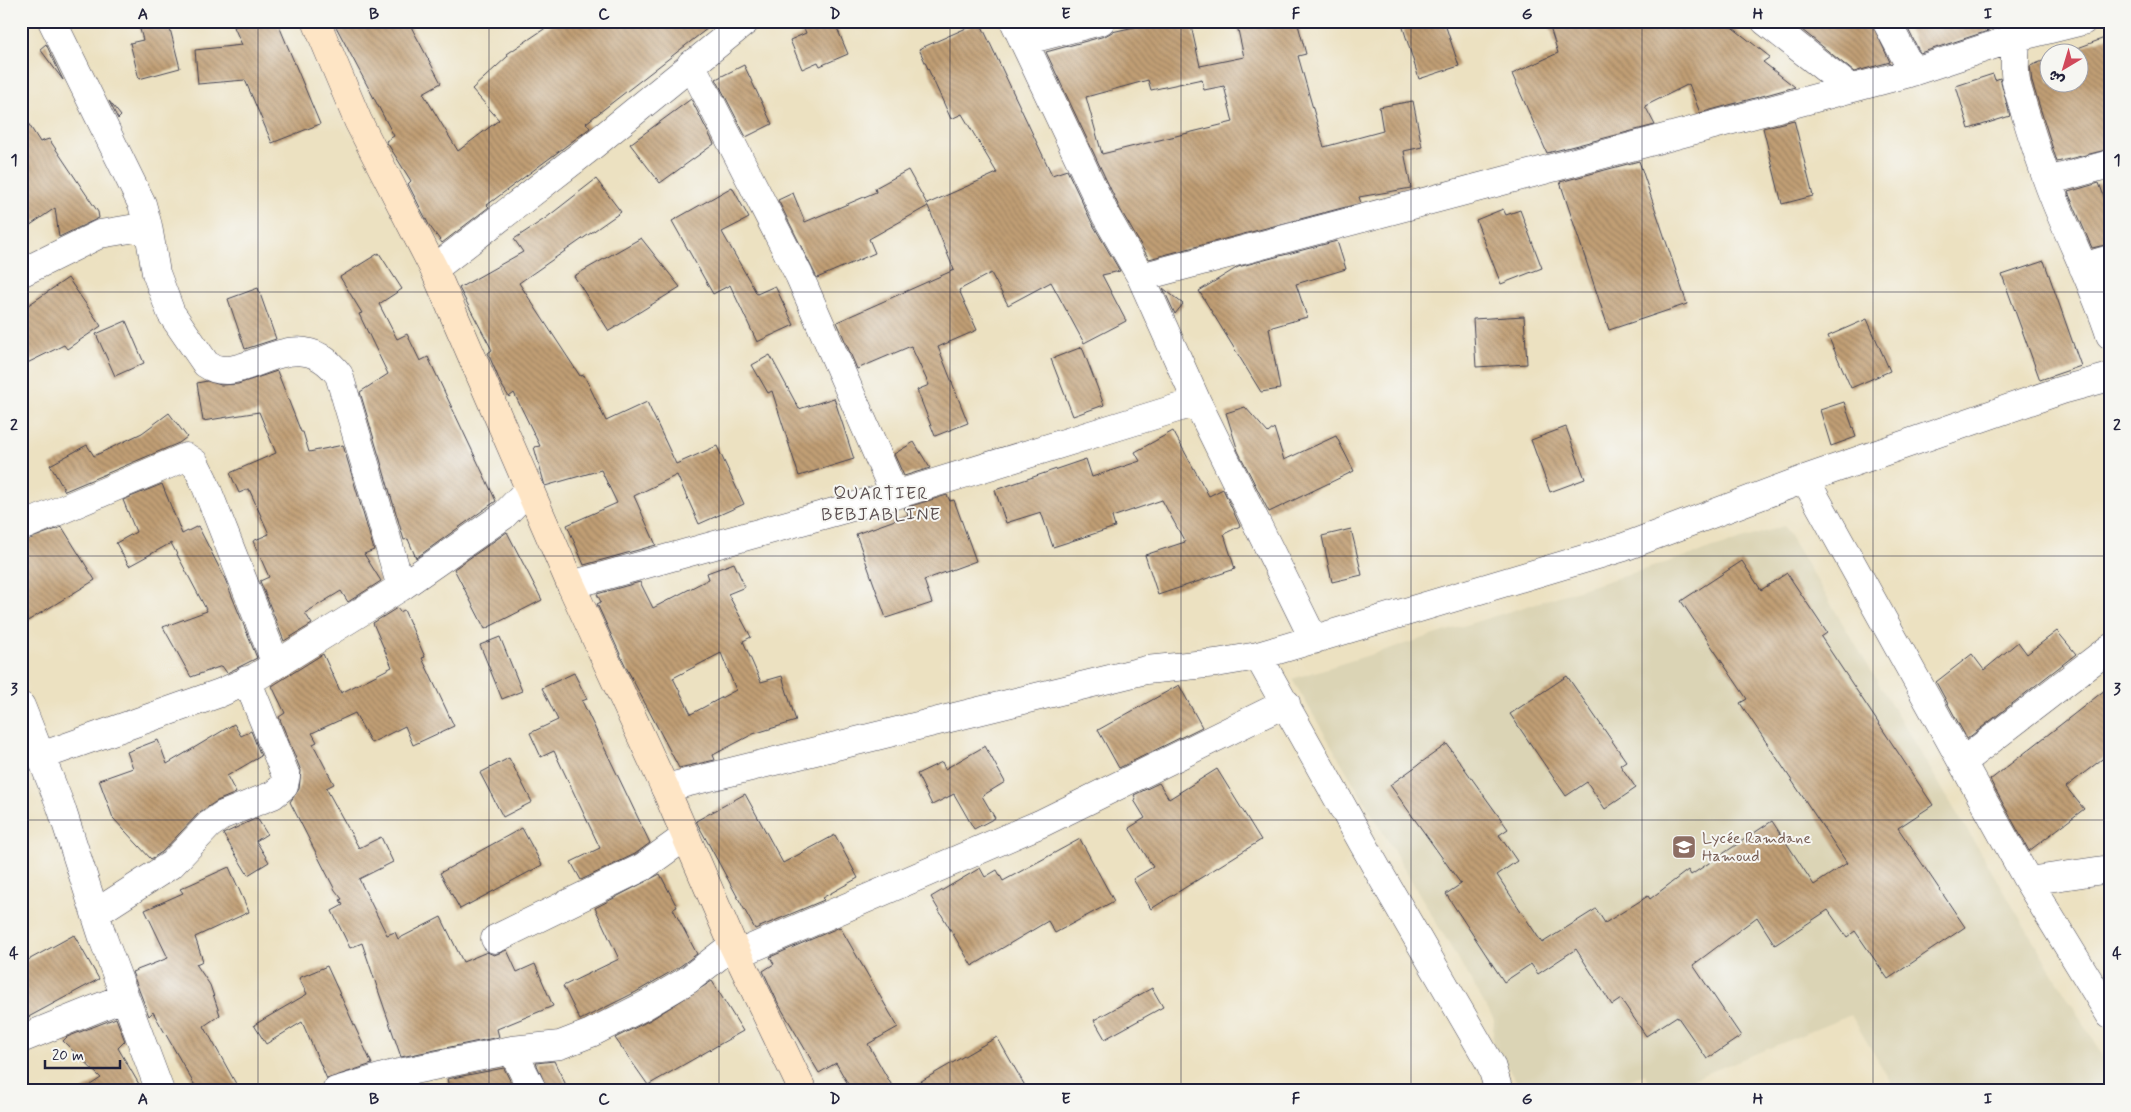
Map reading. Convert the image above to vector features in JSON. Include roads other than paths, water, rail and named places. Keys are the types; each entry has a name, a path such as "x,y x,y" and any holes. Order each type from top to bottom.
{"main road":[{"path":"316,21 358,121 434,269 572,584 736,950 802,1091"}],"street":[{"path":"52,21 142,204 148,226 156,273 171,314 206,364 213,369 222,370 237,368 285,352 317,353 339,375 401,587"},
{"path":"434,269 591,147 746,21"},
{"path":"1101,21 1019,31 1106,216 1141,277 1198,402 1314,640"},
{"path":"1765,21 1850,88"},
{"path":"1886,21 1913,72"},
{"path":"1141,277 1913,72 2017,29 2084,21"},
{"path":"2017,29 2014,56 2017,84 2048,181 2110,335"},
{"path":"691,64 799,275 895,495"},
{"path":"2048,181 2110,164"},
{"path":"21,273 100,234 148,226"},
{"path":"2083,267 2110,259"},
{"path":"665,788 1146,670 1216,663 1258,656 1624,547 1806,479 2062,390 2110,377"},
{"path":"572,584 895,495 1198,402"},
{"path":"21,526 186,457 195,463 203,479 276,664"},
{"path":"1806,479 2028,881 2110,1015"},
{"path":"41,756 220,693 248,680 401,587 503,516 530,488"},
{"path":"1962,762 2110,648"},
{"path":"1258,656 1380,874 1491,1065 1499,1091"},
{"path":"96,913 172,864 209,826 223,815 273,795 284,786 286,776 248,680"},
{"path":"336,1091 394,1074 512,1050 560,1044 592,1033 644,1006 736,950 1042,823 1286,703"},
{"path":"21,706 61,807 125,997 160,1091"},
{"path":"495,939 643,867 686,836"},
{"path":"2028,881 2110,869"},
{"path":"21,1038 125,997"},
{"path":"512,1050 533,1091"}],"place":[{"name":"Lycée Ramdane Hamoud","path":"1684,847"}],"district":[{"name":"QUARTIER BEBJABLINE","path":"881,504"}]}
